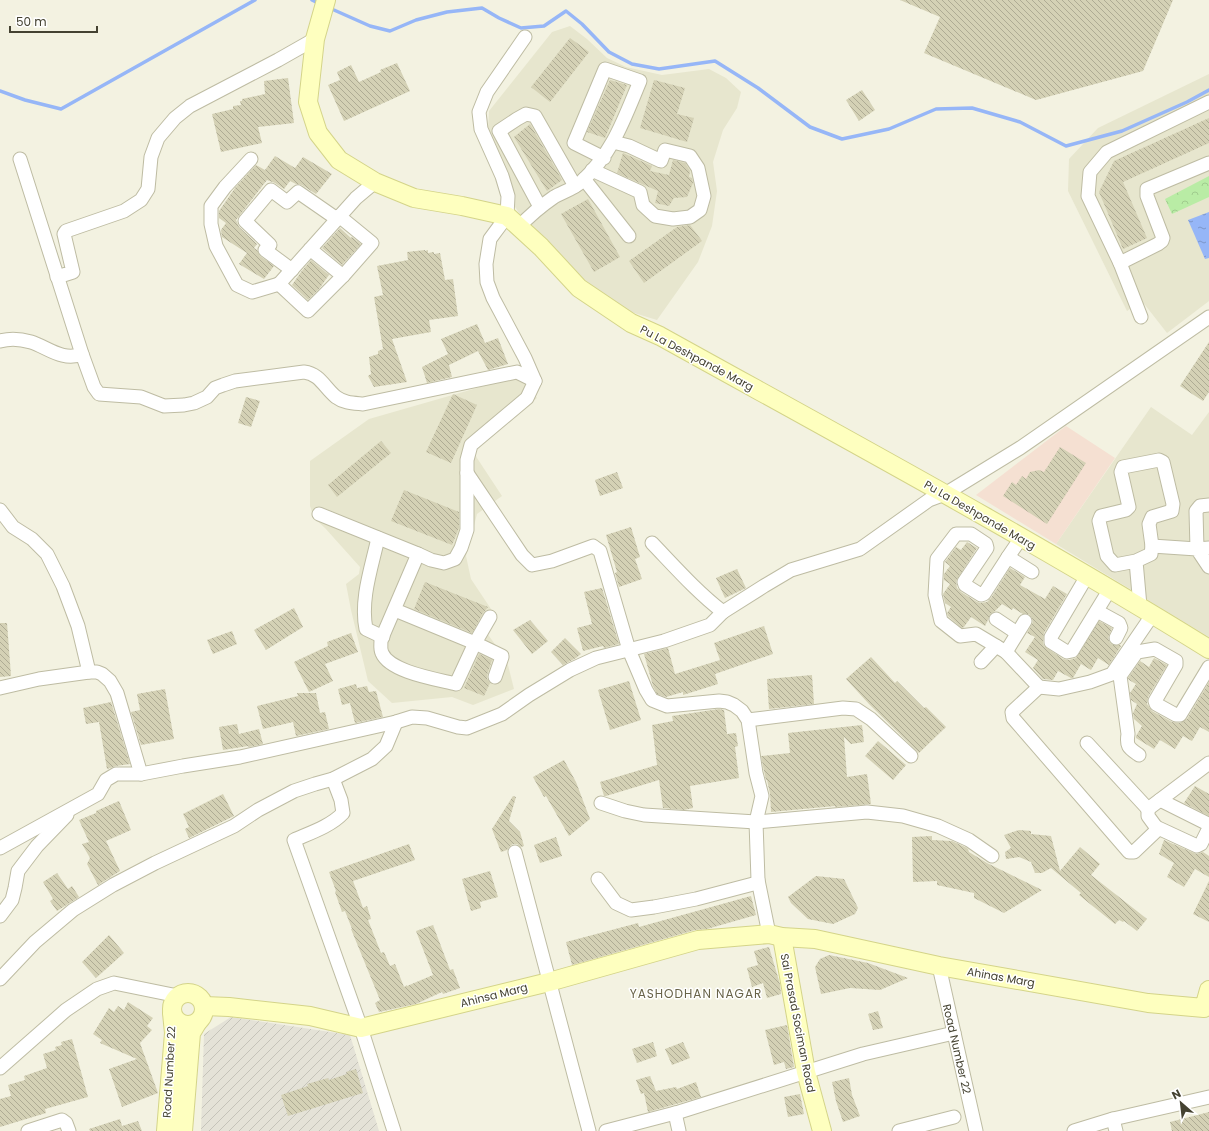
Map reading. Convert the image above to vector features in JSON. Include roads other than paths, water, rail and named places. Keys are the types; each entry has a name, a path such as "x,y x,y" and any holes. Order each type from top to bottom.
{"street":[{"path":"326,0 315,39 308,102 318,133 339,160 375,182 414,198 462,206 513,221"},
{"path":"513,221 502,176 481,129 480,112 487,92 525,37"},
{"path":"58,277 73,272 64,234 66,231 124,211 141,200 148,189 151,157 158,138 174,118 190,106 315,39"},
{"path":"319,514 431,560 444,563 455,558 461,548 466,530 467,460 471,445 527,398 535,381 525,358 493,298 487,282 486,264 490,240 513,221 532,213 584,178 604,158 617,136 640,81 605,69 574,143 604,158"},
{"path":"1141,317 1120,263 1088,196 1090,172 1107,152 1209,102"},
{"path":"540,207 500,132 526,114 535,116 629,236"},
{"path":"584,178 640,192 643,205 655,216 673,219 690,217 700,210 704,196 698,168 690,156 665,150 661,161 629,146 613,142"},
{"path":"20,159 82,354 94,387 99,394 141,397 164,406 184,405 207,397 215,388 236,381 304,372 312,373 336,397 346,402 363,404 517,372 535,381"},
{"path":"251,159 211,206 211,224 216,246 237,285 252,292 279,284 356,198 375,182"},
{"path":"1120,263 1162,241 1163,238 1147,196 1147,190 1209,163"},
{"path":"279,284 308,311 343,276 372,243 338,218 298,192 287,202 271,190 245,221 270,245 265,250 292,270"},
{"name":"Pu La Deshpande Marg","path":"513,221 541,247 580,288 631,323 660,336 945,494 1146,610 1209,649"},
{"path":"310,249 343,276"},
{"path":"0,848 30,830 98,794 106,780 116,774 141,774 240,757 396,722 412,717 427,718 458,728 467,728 502,714 529,694 570,670 596,658 664,641 710,625 723,612 791,570 860,549 929,500 945,494 1020,448 1209,317"},
{"path":"0,341 17,339 32,342 53,353 68,356 78,356 82,354"},
{"path":"1158,460 1163,462 1173,504 1172,511 1152,517 1149,524 1152,546 1151,554 1136,561 1115,565 1107,556 1099,521 1101,516 1126,510 1129,507 1121,472 1123,466 1158,460"},
{"path":"467,473 522,555 532,565 552,561 593,546 600,551 630,650 646,690 652,700 667,706 719,701 734,705 742,711 748,720 756,773 762,796 756,822 758,880 775,935"},
{"path":"1209,505 1200,506 1196,511 1203,549 1209,567"},
{"path":"0,510 14,527 32,539 47,554 63,586 75,619 88,672"},
{"path":"1021,538 984,594 981,595 964,582 987,548 986,544 971,534 956,534 937,559 935,594 941,620 960,636 976,634 1001,649 1039,687 1059,689 1090,682 1112,674 1146,610 1136,561"},
{"path":"378,538 366,589 364,621 366,629 383,637"},
{"path":"652,543 712,604 723,612"},
{"path":"1152,546 1203,549"},
{"path":"418,554 381,640 381,651 386,660 393,666 405,671 456,684 475,643 490,617"},
{"path":"1008,557 1032,572"},
{"path":"1087,576 1051,637 1052,642 1068,652 1072,651 1110,589"},
{"path":"395,610 475,643 502,656 495,677"},
{"path":"1097,611 1119,623 1121,628 1116,638"},
{"path":"996,619 1017,634"},
{"path":"981,662 1001,649 1017,634 1025,621"},
{"path":"1140,755 1128,747 1128,734 1120,676 1137,652 1155,649 1176,661 1176,665 1155,701 1156,704 1176,715 1180,715 1207,675"},
{"path":"0,688 39,679 88,672 97,672 102,674 110,681 117,693 141,774"},
{"path":"1039,687 1012,712 1013,718 1129,852 1134,852 1156,831 1156,827"},
{"path":"748,720 843,708 856,709 871,719 911,756"},
{"path":"0,979 35,942 73,910 113,885 155,862 234,826 258,810 294,792 333,779 372,759 386,746 396,722"},
{"path":"1087,743 1148,809 1148,816 1156,827 1197,846 1200,844 1209,828 1208,824 1160,800"},
{"path":"1148,809 1209,763"},
{"path":"333,779 341,800 343,809 342,813 338,818 328,824 294,840 361,1028 394,1131"},
{"path":"601,803 625,811 644,815 756,822 868,812 902,816 938,826 969,840 992,856"},
{"path":"0,916 12,900 18,871 37,846 76,806"},
{"path":"515,852 589,1131"},
{"path":"598,879 616,902 631,910 696,899 757,883 758,880"},
{"name":"Ahinsa Marg","path":"204,1006 229,1007 310,1016 361,1028 549,982 698,940 775,935"},
{"name":"Ahinas Marg","path":"775,935 814,939 939,966 1148,1003 1207,1011 1209,990"},
{"name":"Sai Prasad Sociman Road","path":"775,935 806,1072 822,1131"},
{"name":"Road Number 22","path":"939,966 976,1131"},
{"path":"0,1068 66,1010 97,989 114,983 178,996 190,993 200,999 204,1006 202,1018 197,1023 185,1026 174,1019 171,1007 178,996"},
{"name":"Road Number 22","path":"166,1131 174,1033 172,1013"},
{"name":"Road Number 22","path":"182,1131 191,1034 197,1023"},
{"path":"608,1131 675,1113 863,1054 954,1033"},
{"path":"1074,1131 1114,1125 1209,1097"},
{"path":"675,1113 679,1131"},
{"path":"899,1131 954,1117"},
{"path":"28,1131 62,1120 66,1123 69,1131"}],"water":[{"path":"1209,212 1209,258 1205,259 1188,220"}],"waterway":[{"path":"0,91 25,100 61,109 255,0"},
{"path":"312,0 320,4"},
{"path":"334,10 370,26 390,31 416,20 447,12 482,8 521,28 544,26 566,11 582,24 609,52 632,64 659,69 715,61 758,88 810,127 842,139 889,129 936,109 972,108 1020,122 1066,146 1122,131 1187,102 1209,90"}],"district":[{"name":"YASHODHAN NAGAR","path":"696,993"}]}
